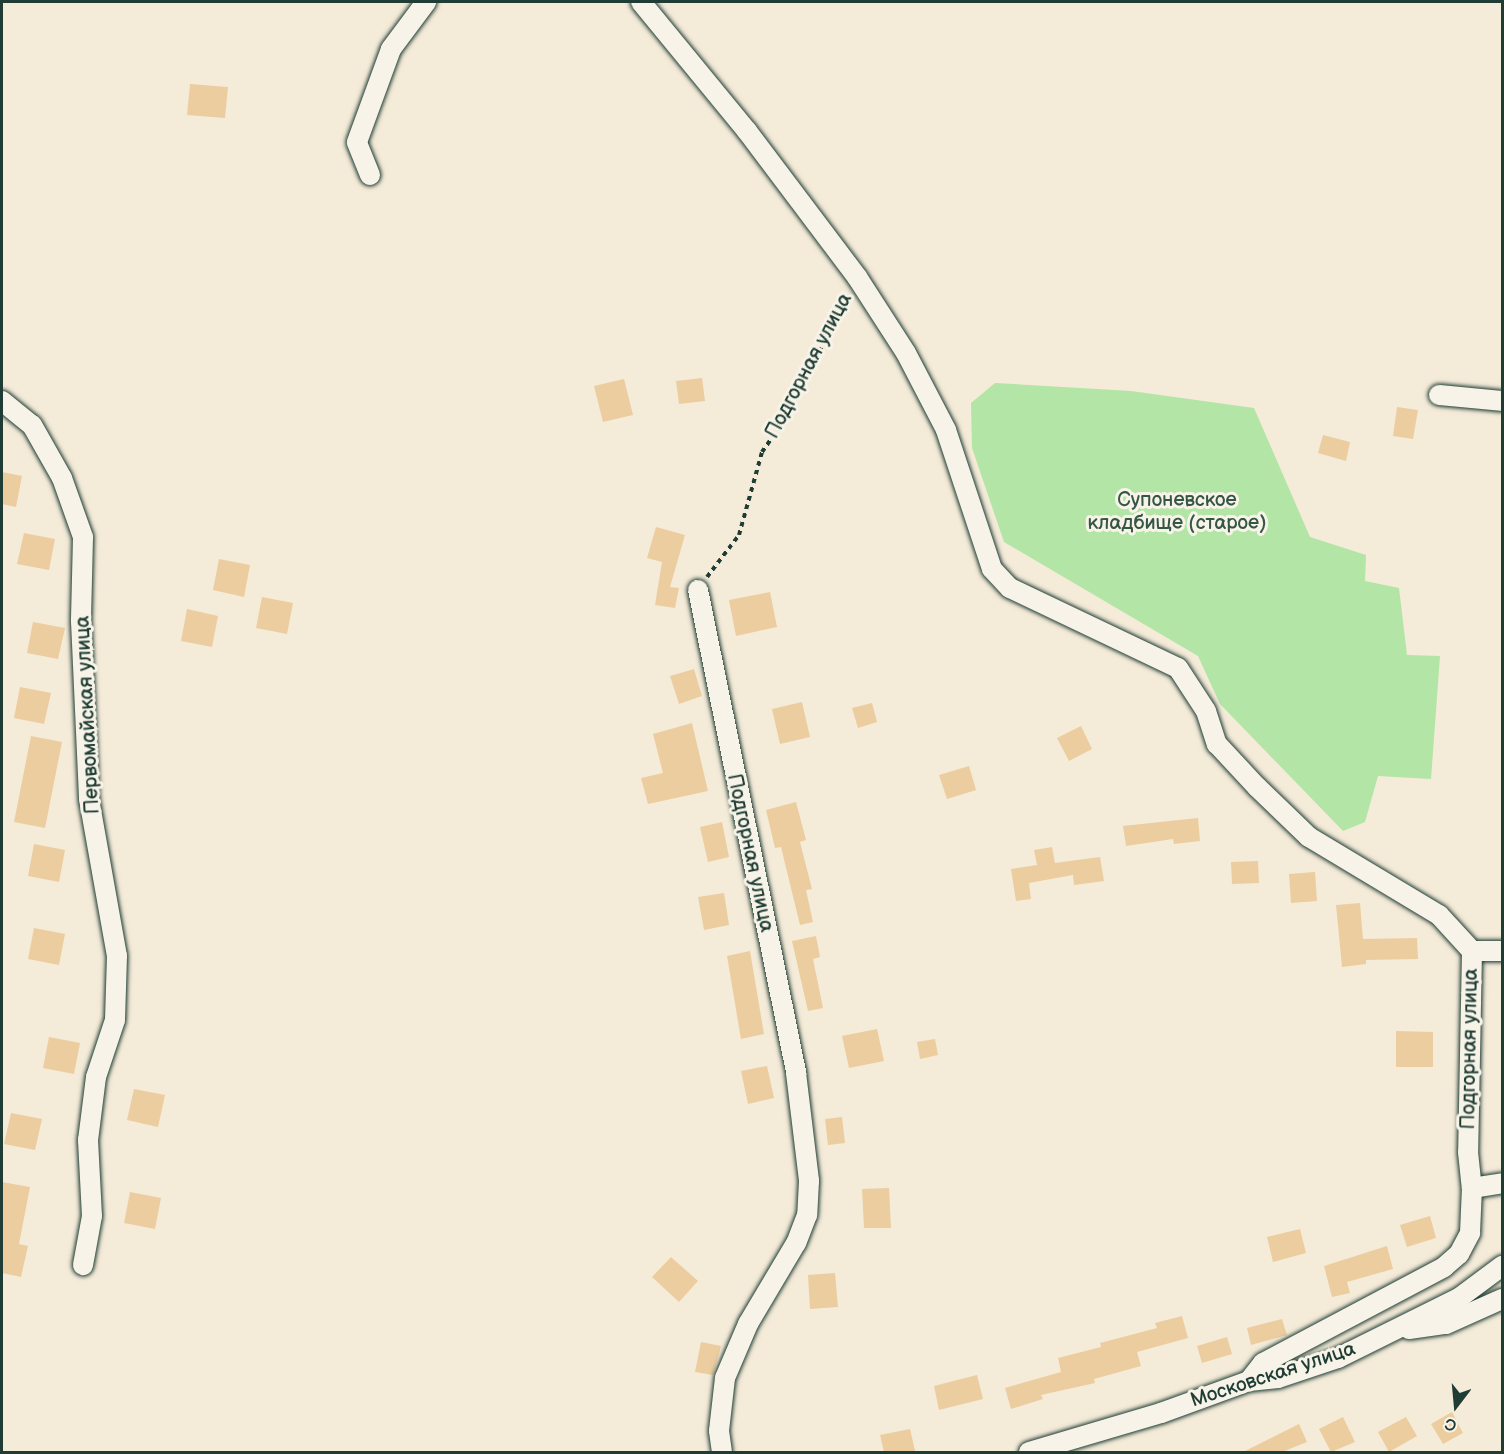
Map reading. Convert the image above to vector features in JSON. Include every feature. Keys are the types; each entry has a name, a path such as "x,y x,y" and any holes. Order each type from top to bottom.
{"street":[{"path":"370,175 357,142 391,49 426,2"},
{"path":"641,2 747,131 857,277"},
{"name":"Подгорная улица","path":"857,277 906,352 946,430 992,569 1010,588 1178,668 1206,711 1217,744 1309,837 1439,915 1473,951 1468,1152 1472,1188 1470,1233 1459,1254 1444,1267 1263,1363 1249,1381"},
{"path":"1439,396 1503,401"},
{"name":"Первомайская улица","path":"2,401 32,425 63,478 83,537 81,621 89,799 117,956 115,1020 96,1077 88,1140 92,1216 83,1265"},
{"name":"Подгорная улица","path":"698,590 796,1073 809,1181 807,1215 796,1243 748,1324 724,1378 719,1431 722,1452"},
{"path":"1473,951 1503,951"},
{"path":"1472,1188 1503,1183"},
{"name":"Московская улица","path":"1029,1452 1161,1413 1249,1381 1278,1378 1338,1358 1458,1298 1503,1266"},
{"path":"1391,1332 1446,1324 1503,1299"}],"path":[{"name":"Подгорная улица","path":"698,590 739,535 762,452 787,416 857,277"}],"green space":[{"name":"Супоневское кладбище (старое)","path":"995,383 1131,391 1254,408 1310,537 1366,555 1365,581 1399,588 1407,655 1440,656 1431,779 1378,776 1365,822 1343,831 1220,704 1198,656 1004,542 972,448 971,403"}],"building":[{"path":"190,84 228,87 225,118 187,115"},
{"path":"702,378 705,401 679,404 676,381"},
{"path":"624,379 633,415 603,422 594,386"},
{"path":"1397,407 1418,410 1413,439 1393,436"},
{"path":"1323,435 1350,442 1346,461 1318,453"},
{"path":"2,472 22,476 16,507 2,504"},
{"path":"656,527 685,535 670,587 679,588 675,608 655,605 662,562 647,558"},
{"path":"24,533 55,539 49,570 17,564"},
{"path":"219,559 250,565 244,597 213,590"},
{"path":"770,592 777,627 736,636 729,600"},
{"path":"262,597 293,603 287,634 256,628"},
{"path":"187,609 218,616 212,647 181,641"},
{"path":"33,622 65,628 58,659 27,653"},
{"path":"694,669 702,696 679,704 670,676"},
{"path":"20,687 51,693 44,724 14,718"},
{"path":"802,702 810,737 780,744 772,709"},
{"path":"872,703 877,722 858,728 852,708"},
{"path":"692,723 708,791 648,804 641,778 663,773 653,734"},
{"path":"1081,726 1092,749 1069,761 1057,738"},
{"path":"31,736 62,742 45,828 14,822"},
{"path":"969,766 976,790 947,799 939,775"},
{"path":"796,802 806,840 800,842 812,889 806,890 813,922 800,925 781,847 775,848 766,810"},
{"path":"1198,818 1200,841 1174,844 1173,839 1126,846 1123,826"},
{"path":"722,822 729,857 708,862 700,827"},
{"path":"34,844 65,850 59,882 28,876"},
{"path":"1052,847 1055,863 1100,857 1104,881 1074,885 1073,875 1029,883 1031,899 1016,901 1011,869 1037,865 1034,850"},
{"path":"1258,861 1259,883 1232,884 1231,862"},
{"path":"1315,872 1317,901 1291,903 1289,874"},
{"path":"724,893 729,925 704,930 698,897"},
{"path":"1360,903 1363,939 1417,938 1418,959 1366,960 1366,964 1342,967 1336,905"},
{"path":"34,928 65,934 59,965 28,959"},
{"path":"816,936 820,957 813,959 823,1008 808,1011 792,941"},
{"path":"750,951 764,1034 741,1039 727,956"},
{"path":"877,1029 884,1061 849,1068 842,1036"},
{"path":"1396,1031 1433,1032 1433,1067 1396,1067"},
{"path":"49,1037 80,1043 74,1074 43,1068"},
{"path":"935,1039 938,1055 920,1059 917,1042"},
{"path":"767,1066 774,1098 748,1104 741,1071"},
{"path":"134,1089 165,1095 158,1127 127,1120"},
{"path":"11,1113 42,1119 35,1150 4,1144"},
{"path":"842,1117 845,1143 828,1145 825,1119"},
{"path":"2,1182 30,1187 19,1244 28,1246 21,1277 2,1273"},
{"path":"889,1188 891,1228 864,1228 862,1189"},
{"path":"130,1192 161,1198 155,1229 124,1223"},
{"path":"1430,1216 1436,1238 1407,1247 1400,1225"},
{"path":"1300,1229 1306,1253 1273,1262 1267,1237"},
{"path":"1387,1246 1393,1269 1347,1282 1350,1293 1332,1297 1324,1266"},
{"path":"671,1257 698,1281 679,1302 652,1277"},
{"path":"835,1273 838,1307 810,1309 808,1275"},
{"path":"1182,1316 1188,1338 1137,1352 1141,1366 1094,1379 1095,1383 1041,1395 1043,1399 1011,1409 1005,1388 1061,1372 1058,1358 1101,1347 1100,1343 1157,1328 1155,1323"},
{"path":"1282,1319 1287,1335 1251,1345 1247,1328"},
{"path":"1227,1337 1232,1354 1202,1363 1197,1346"},
{"path":"701,1342 721,1346 713,1375 695,1372"},
{"path":"977,1375 983,1399 939,1410 934,1386"},
{"path":"1452,1412 1463,1433 1443,1444 1431,1424"},
{"path":"1343,1417 1355,1442 1331,1452 1319,1429"},
{"path":"1406,1417 1417,1436 1389,1452 1378,1432"},
{"path":"1299,1424 1307,1442 1282,1452 1243,1452"},
{"path":"910,1429 915,1451 884,1452 880,1435"}]}
